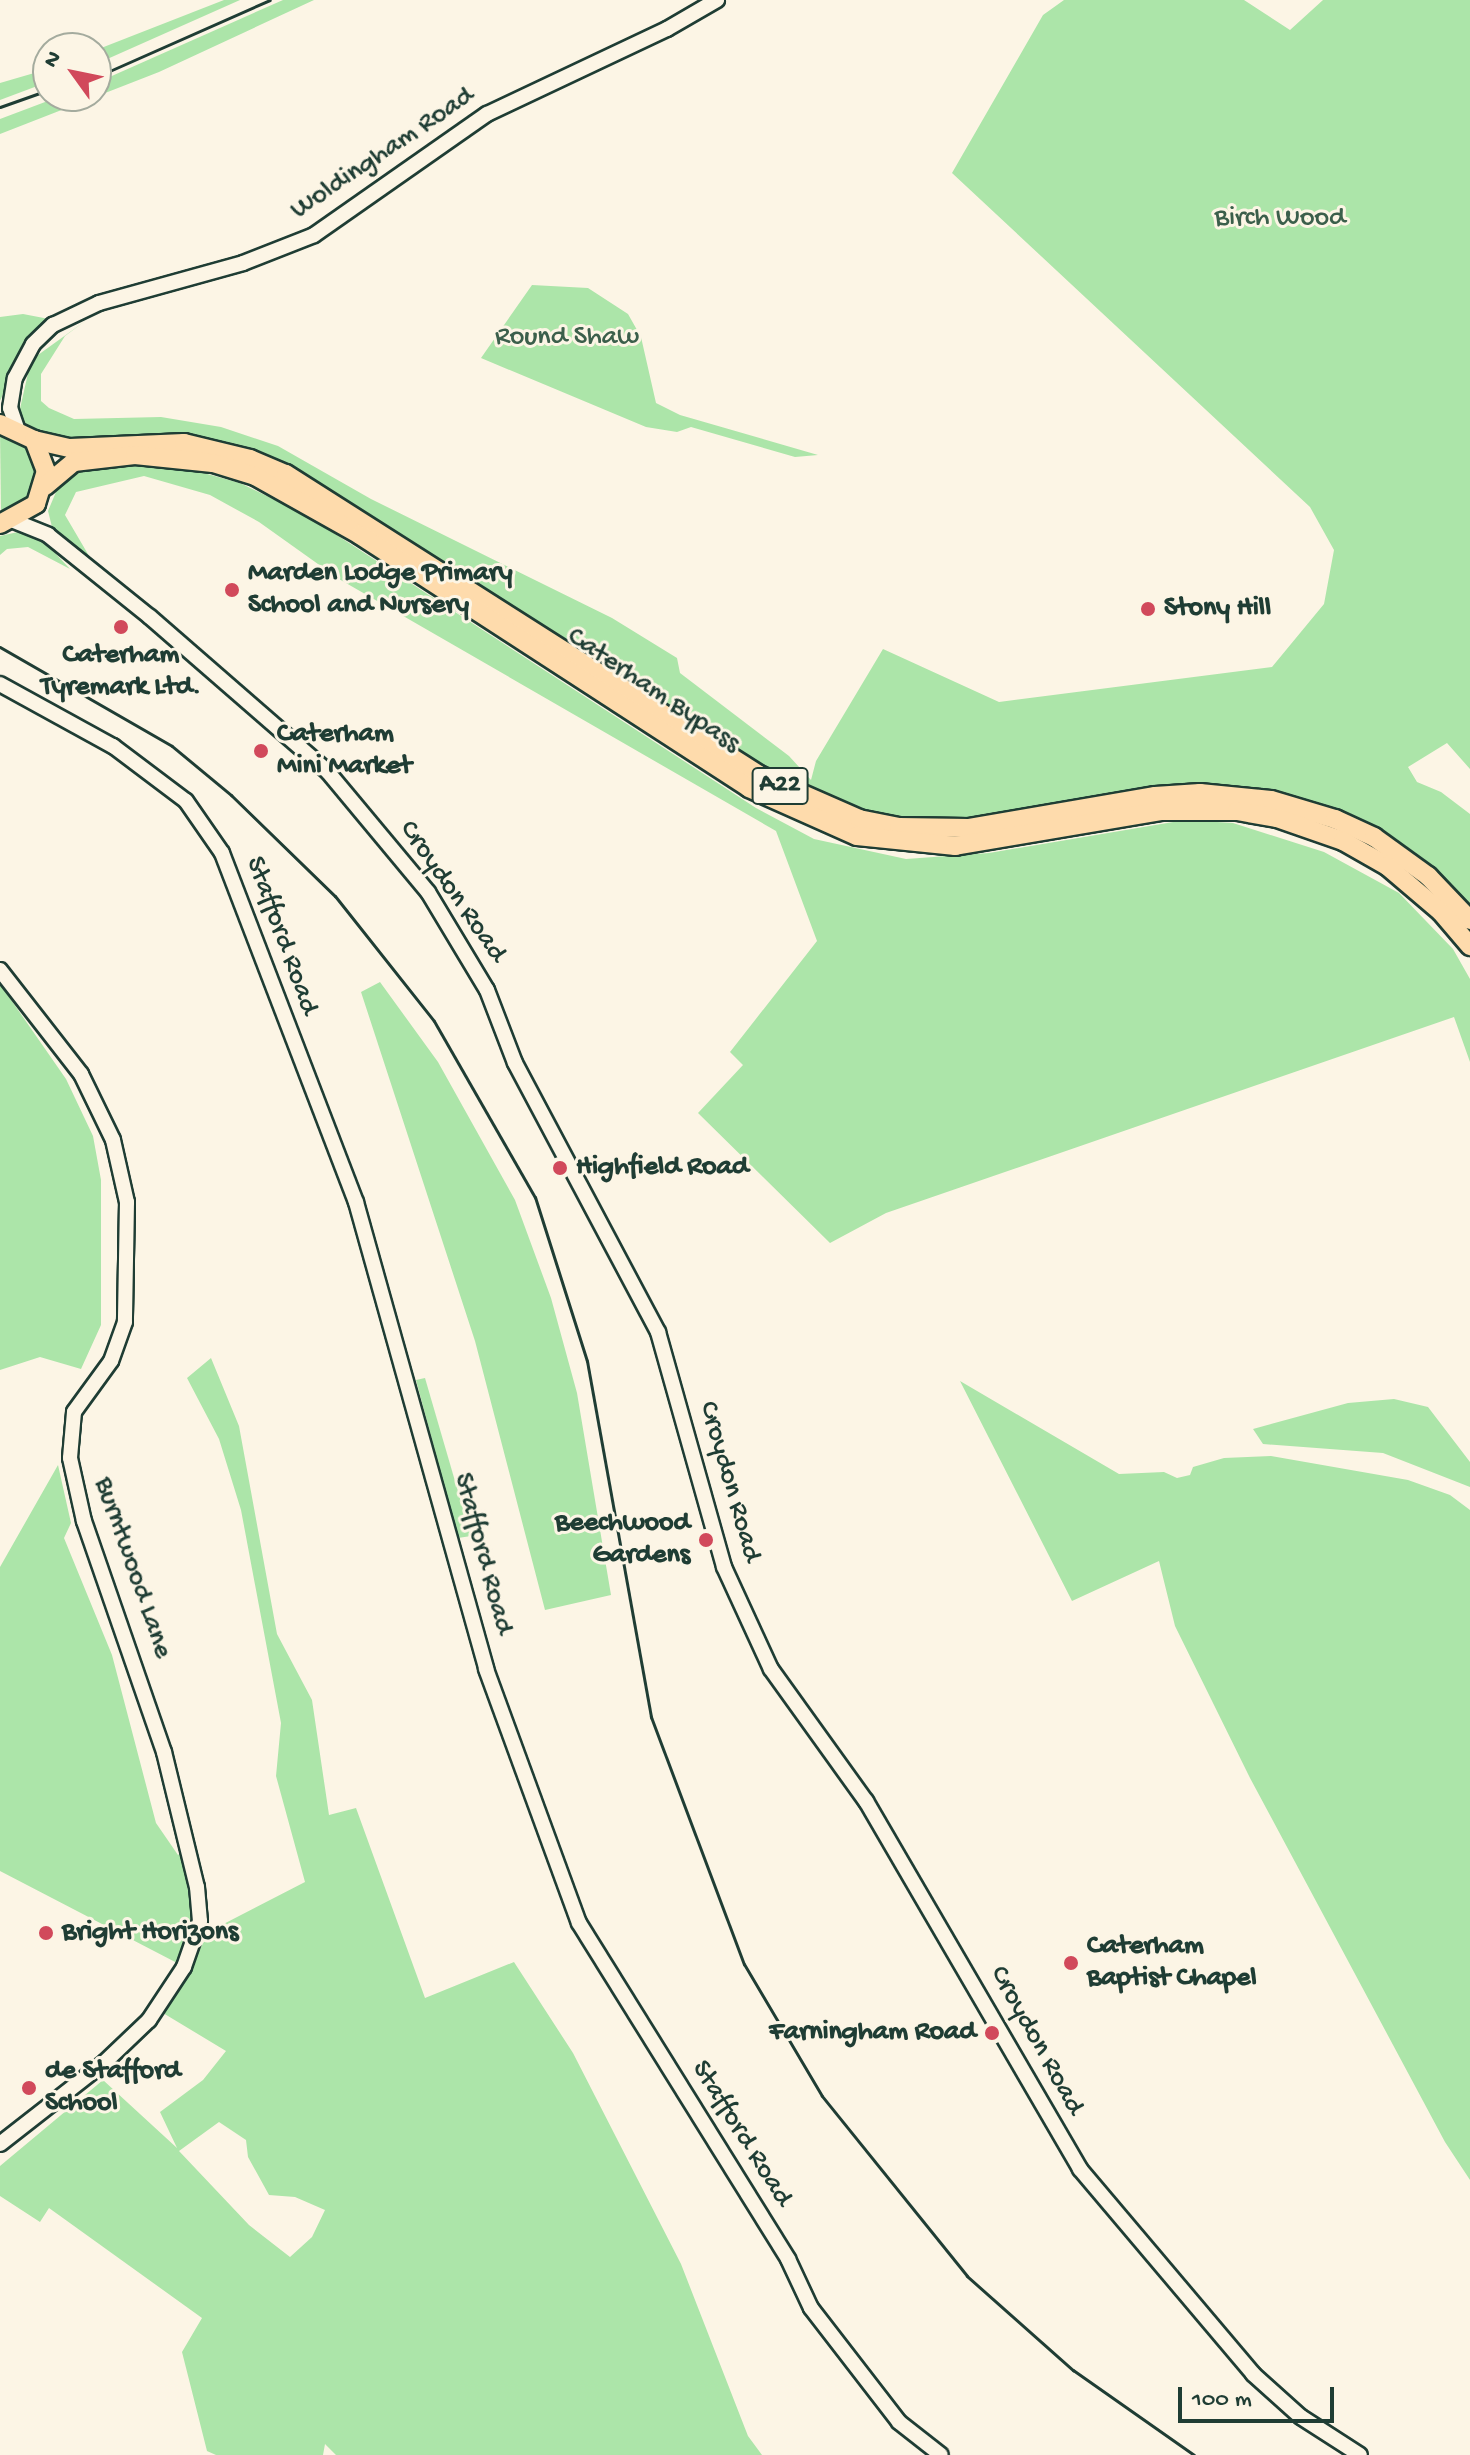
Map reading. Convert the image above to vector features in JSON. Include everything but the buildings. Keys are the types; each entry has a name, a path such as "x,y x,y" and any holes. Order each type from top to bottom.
{"highway":[{"path":"7,522 36,504 45,486 44,459 34,440 8,426"},
{"name":"Caterham Bypass","path":"34,440 70,448 184,443 250,459 286,474 759,775 859,819 899,827 968,828 1155,796 1200,793 1271,800 1335,819 1374,837 1428,876 1470,920"},
{"name":"Caterham Bypass","path":"45,486 74,462 135,455 213,463 278,486 497,621 749,788 844,832 887,843 955,846 1162,811 1237,811 1277,818 1343,841 1387,866 1441,912 1470,946"}],"street":[{"name":"Woldingham Road","path":"0,411 11,393 22,361 53,325 99,303 243,263 314,235 487,114 667,29 717,0"},
{"path":"8,426 11,393"},
{"path":"36,504 48,535"},
{"name":"Croydon Road","path":"7,522 48,535 150,617 332,776 428,892 487,990 515,1063 658,1332 724,1567 771,1669 866,1801 1080,2169 1253,2374 1301,2417 1360,2455"},
{"name":"Stafford Road","path":"0,684 113,746 186,801 222,853 356,1202 486,1669 579,1923 788,2259 811,2308 899,2422 941,2455"},
{"name":"Burntwood Lane","path":"0,970 81,1074 113,1140 127,1202 125,1322 111,1361 74,1412 70,1458 84,1521 164,1752 197,1887 200,1921 184,1967 149,2020 105,2062 0,2144"}],"green space":[{"path":"224,0 240,0 112,57 112,44"},
{"path":"283,0 314,0 159,72 112,90 112,76"},
{"name":"Birch Wood","path":"1064,0 1244,0 1290,30 1323,0 1470,0 1470,769 1447,743 1408,767 1417,782 1441,792 1470,814 1470,909 1452,885 1402,846 1344,814 1291,796 1217,784 1140,789 945,823 900,822 840,805 752,762 568,640 276,459 228,442 175,434 52,438 26,424 19,413 31,360 88,319 65,336 41,374 41,401 49,408 74,419 161,417 221,427 278,446 371,499 612,618 677,658 680,673 789,756 811,780 816,761 883,649 999,702 1272,667 1324,604 1334,550 1310,507 952,173 1043,15"},
{"path":"32,74 32,88 0,100 0,83"},
{"path":"32,107 32,112 56,112 0,134 0,119"},
{"name":"Round Shaw","path":"532,285 588,288 628,314 641,337 656,403 680,415 818,455 795,457 691,427 677,432 646,427 481,358"},
{"path":"23,314 49,319 29,335 0,401 0,317"},
{"path":"0,430 24,437 39,469 31,496 1,512"},
{"path":"139,464 182,467 240,483 306,515 756,808 814,839 906,859 989,853 1185,820 1233,823 1324,852 1399,893 1453,949 1470,979 1470,1062 1454,1017 886,1213 830,1243 698,1113 743,1065 730,1052 817,941 776,831 339,579 259,522 210,495 144,476 76,492 65,515 92,561 53,531 48,511 64,473"},
{"path":"27,530 41,538 70,569 28,547 7,549 0,555 0,536"},
{"path":"380,982 438,1062 515,1200 551,1298 577,1393 611,1595 545,1610 475,1341 361,992"},
{"path":"0,984 66,1079 93,1136 101,1180 101,1325 81,1369 40,1357 0,1370"},
{"path":"211,1358 239,1426 277,1634 312,1700 329,1815 356,1808 425,1998 514,1962 573,2053 681,2264 748,2436 762,2455 336,2455 325,2444 323,2455 216,2455 207,2451 182,2352 202,2318 49,2208 40,2222 0,2196 0,2166 103,2080 177,2148 160,2112 203,2080 226,2051 163,2013 210,1931 305,1882 276,1776 281,1723 241,1510 219,1439 187,1378","holes":["219,2122 246,2140 248,2157 269,2195 295,2197 325,2210 312,2237 290,2257 249,2225 179,2151"]},
{"path":"425,1378 471,1536 458,1538 416,1380"},
{"path":"960,1381 1119,1474 1164,1472 1177,1478 1190,1475 1193,1467 1224,1458 1271,1456 1408,1480 1450,1495 1470,1510 1470,2180 1445,2142 1250,1778 1175,1626 1159,1561 1072,1601"},
{"path":"1394,1399 1428,1407 1470,1462 1470,1487 1383,1453 1263,1444 1253,1429 1348,1403"},
{"path":"58,1465 71,1523 64,1538 112,1655 156,1823 178,1855 182,1852 192,1916 188,1946 179,1964 0,1871 0,1567"}],"railway":[{"path":"112,70 270,0"},
{"path":"0,107 32,96"},
{"path":"0,647 172,746 231,795 335,896 434,1021 535,1197 587,1361 651,1717 744,1964 822,2096 967,2276 1073,2370 1194,2455"}],"place":[{"name":"Marden Lodge Primary School and Nursery","path":"232,590"},
{"name":"Stony Hill","path":"1148,609"},
{"name":"Caterham Tyremark Ltd.","path":"121,627"},
{"name":"Caterham Mini Market","path":"261,751"},
{"name":"Highfield Road","path":"560,1168"},
{"name":"Beechwood Gardens","path":"706,1540"},
{"name":"Bright Horizons","path":"46,1933"},
{"name":"Caterham Baptist Chapel","path":"1071,1963"},
{"name":"Farningham Road","path":"992,2033"},
{"name":"de Stafford School","path":"29,2088"}]}
